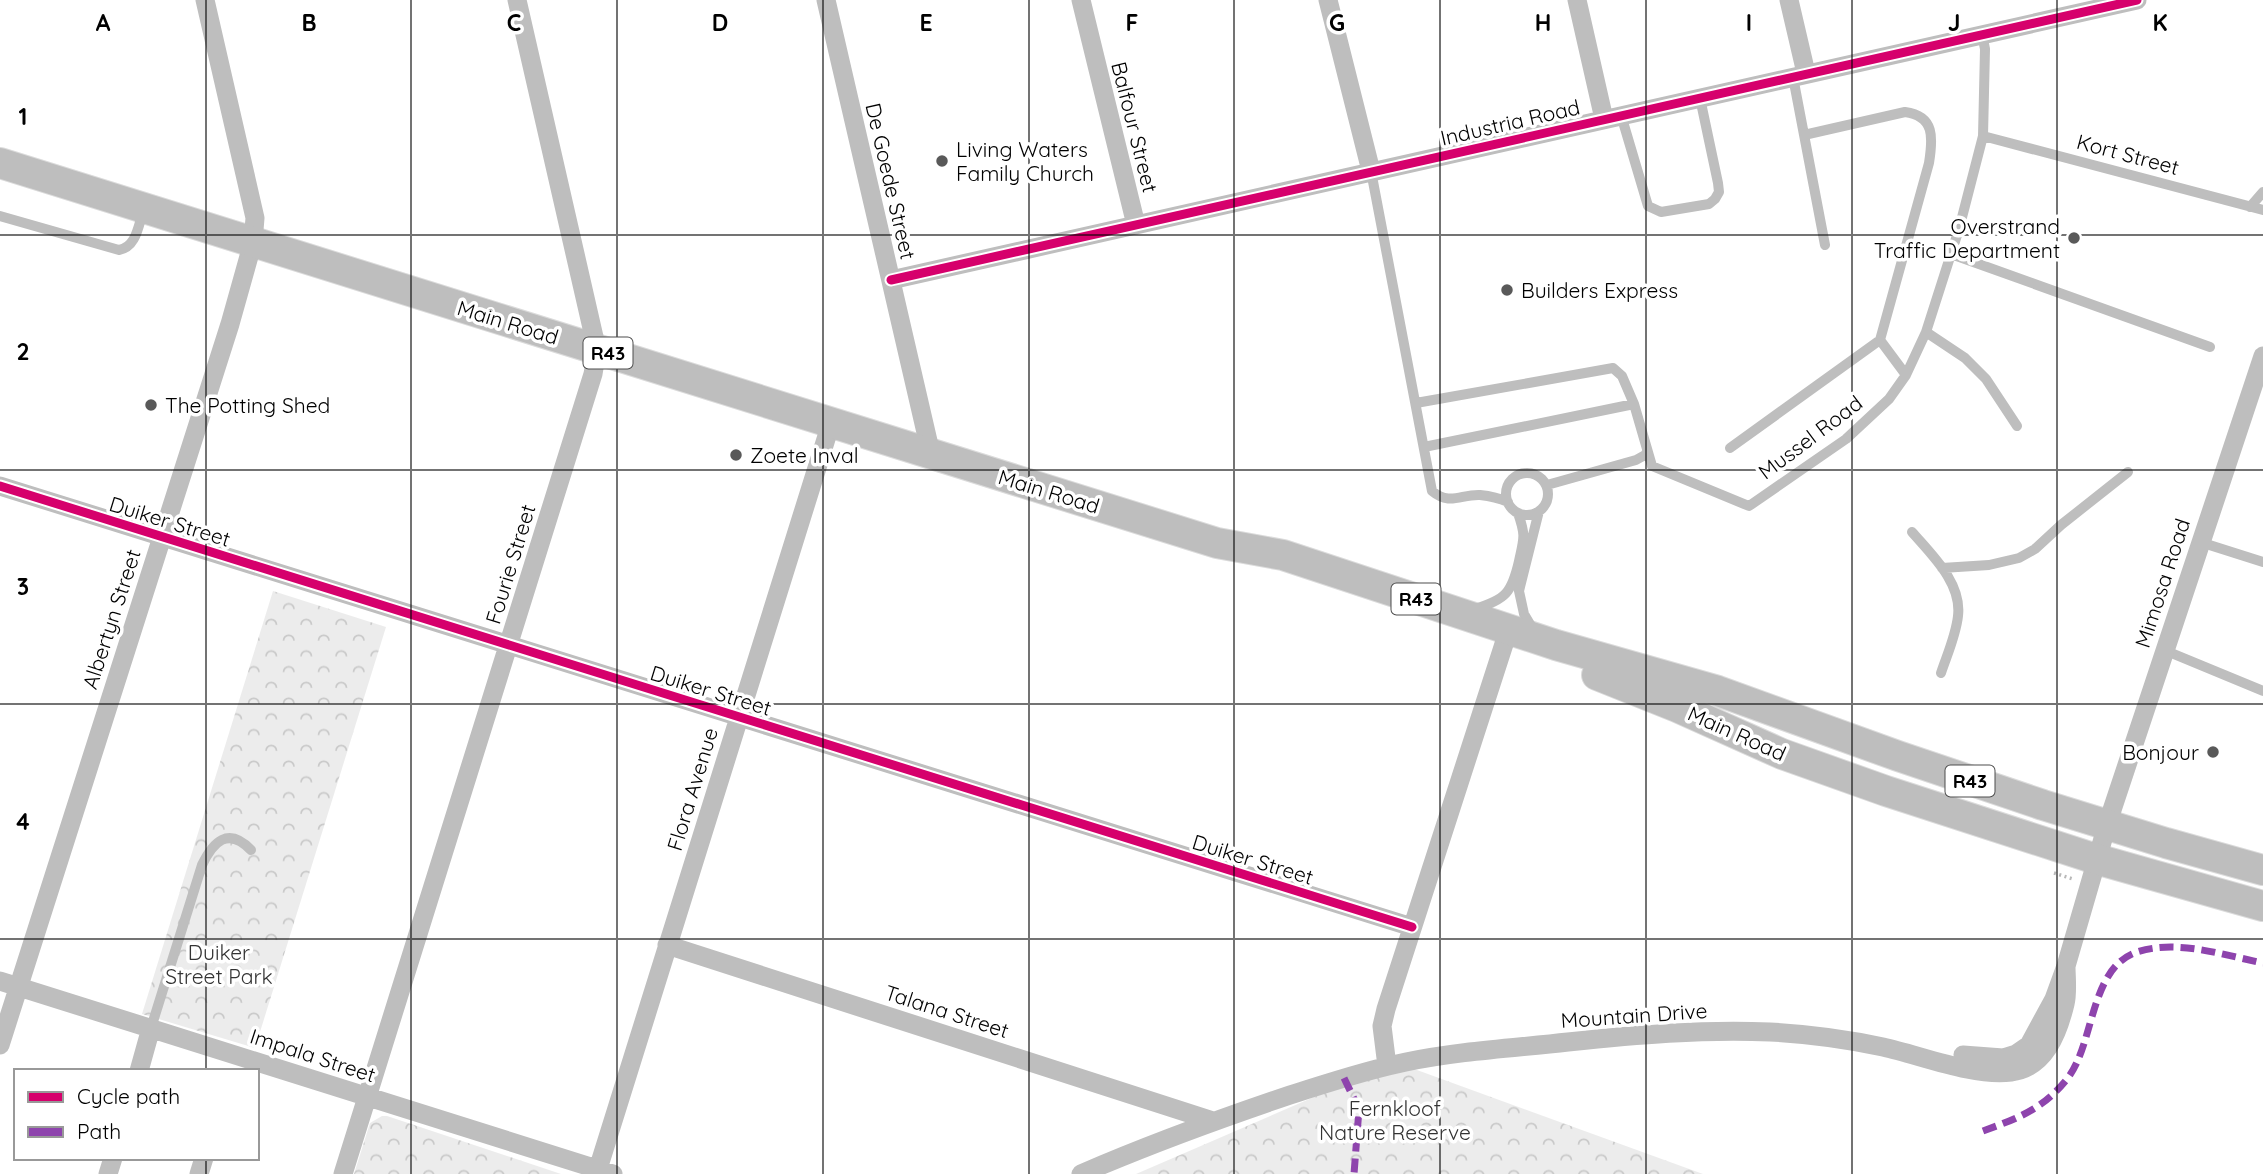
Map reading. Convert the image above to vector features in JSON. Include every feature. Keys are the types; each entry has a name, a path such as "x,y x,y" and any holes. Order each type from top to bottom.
{"main road":[{"name":"Main Road","path":"0,163 1217,543 1277,570 1629,686 1805,762 1923,804 2096,859 2263,906"},
{"name":"Main Road","path":"1217,543 1283,555 1542,640 1718,691 1898,756 2106,825 2263,870"}],"street":[{"name":"Albertyn Street","path":"0,1045 9,984 161,536 230,324 253,242 255,218 205,0"},
{"name":"Fourie Street","path":"343,1174 593,374 597,349 517,0"},
{"name":"De Goede Street","path":"826,0 931,454"},
{"name":"Balfour Street","path":"1080,0 1136,225"},
{"path":"1328,0 1371,171"},
{"path":"1577,0 1613,117"},
{"path":"1789,0 1799,75"},
{"name":"Industria Road","path":"891,280 2137,0"},
{"name":"Mimosa Road","path":"2106,825 2200,542 2256,398 2263,356"},
{"name":"Flora Avenue","path":"601,1172 667,945 831,422"},
{"name":"Duiker Street","path":"0,486 1412,928"},
{"path":"1387,1066 1382,1026 1504,644"},
{"name":"Mountain Drive","path":"1081,1174 1213,1121 1387,1066 1439,1056 1509,1048 1663,1032 1810,1035 1886,1048 1910,1056 1991,1072 2013,1072 2026,1067 2047,1051 2053,1038 2066,1002 2066,966 2106,825"},
{"name":"Talana Street","path":"667,945 1213,1121"},
{"name":"Impala Street","path":"9,984 151,1028 232,1062 367,1097 601,1172"},
{"path":"140,1069 151,1028"}],"lane":[{"name":"Mussel Road","path":"1647,452 1652,466 1749,506 1846,439 1889,399 1906,375 1926,331 1951,254 1983,136 1985,49 1981,34"},
{"path":"1799,75 1804,135 1825,246"},
{"path":"1613,117 1648,206 1661,212 1709,204 1719,192 1700,97"},
{"path":"1730,449 1880,340 1929,163 1930,133 1925,119 1918,114 1905,112 1804,135"},
{"name":"Kort Street","path":"1983,136 2263,210"},
{"path":"1371,171 1433,491 1441,498 1478,495 1507,502 1518,513 1524,533 1514,585 1504,596 1476,608 1446,609"},
{"path":"2250,206 2263,192"},
{"path":"0,216 119,250 133,243 145,208"},
{"path":"1951,254 2210,347"},
{"path":"1926,331 1965,358 1986,379 2017,426"},
{"path":"1880,340 1906,375"},
{"path":"1416,403 1613,368 1622,376 1634,404 1647,452 1636,460 1547,485"},
{"path":"1424,447 1634,404"},
{"path":"1507,502 1506,488 1515,475 1530,472 1537,474 1547,485 1548,500 1539,511 1518,596 1524,614 1542,640"},
{"path":"1942,568 1989,565 2019,558 2035,549 2128,472"},
{"path":"1518,513 1532,514 1539,511"},
{"path":"1912,532 1942,568 1955,593 1958,617 1941,673"},
{"path":"2200,542 2263,562"},
{"path":"2164,650 2263,691"},
{"path":"151,1028 202,865 211,846 222,839 234,839 251,850"}],"green space":[{"name":"Duiker Street Park","path":"273,591 386,627 255,1048 142,1014"},
{"name":"Fernkloof Nature Reserve","path":"1395,1062 1703,1174 1136,1174"},
{"path":"382,1116 561,1174 354,1174 370,1123"}],"marked path":[{"path":"1983,1131 2039,1106 2067,1079 2083,1047 2101,990 2121,961 2137,952 2168,947 2200,950 2263,963"},
{"path":"1344,1078 1359,1109 1354,1174"}],"cycle path":[{"path":"891,280 2137,0"},
{"path":"0,486 1412,927"}],"place":[{"name":"Living Waters Family Church","path":"942,161"},
{"name":"Overstrand Traffic Department","path":"2074,238"},
{"name":"Builders Express","path":"1507,290"},
{"name":"The Potting Shed","path":"151,405"},
{"name":"Zoete Inval","path":"736,455"},
{"name":"Bonjour","path":"2213,752"}]}
